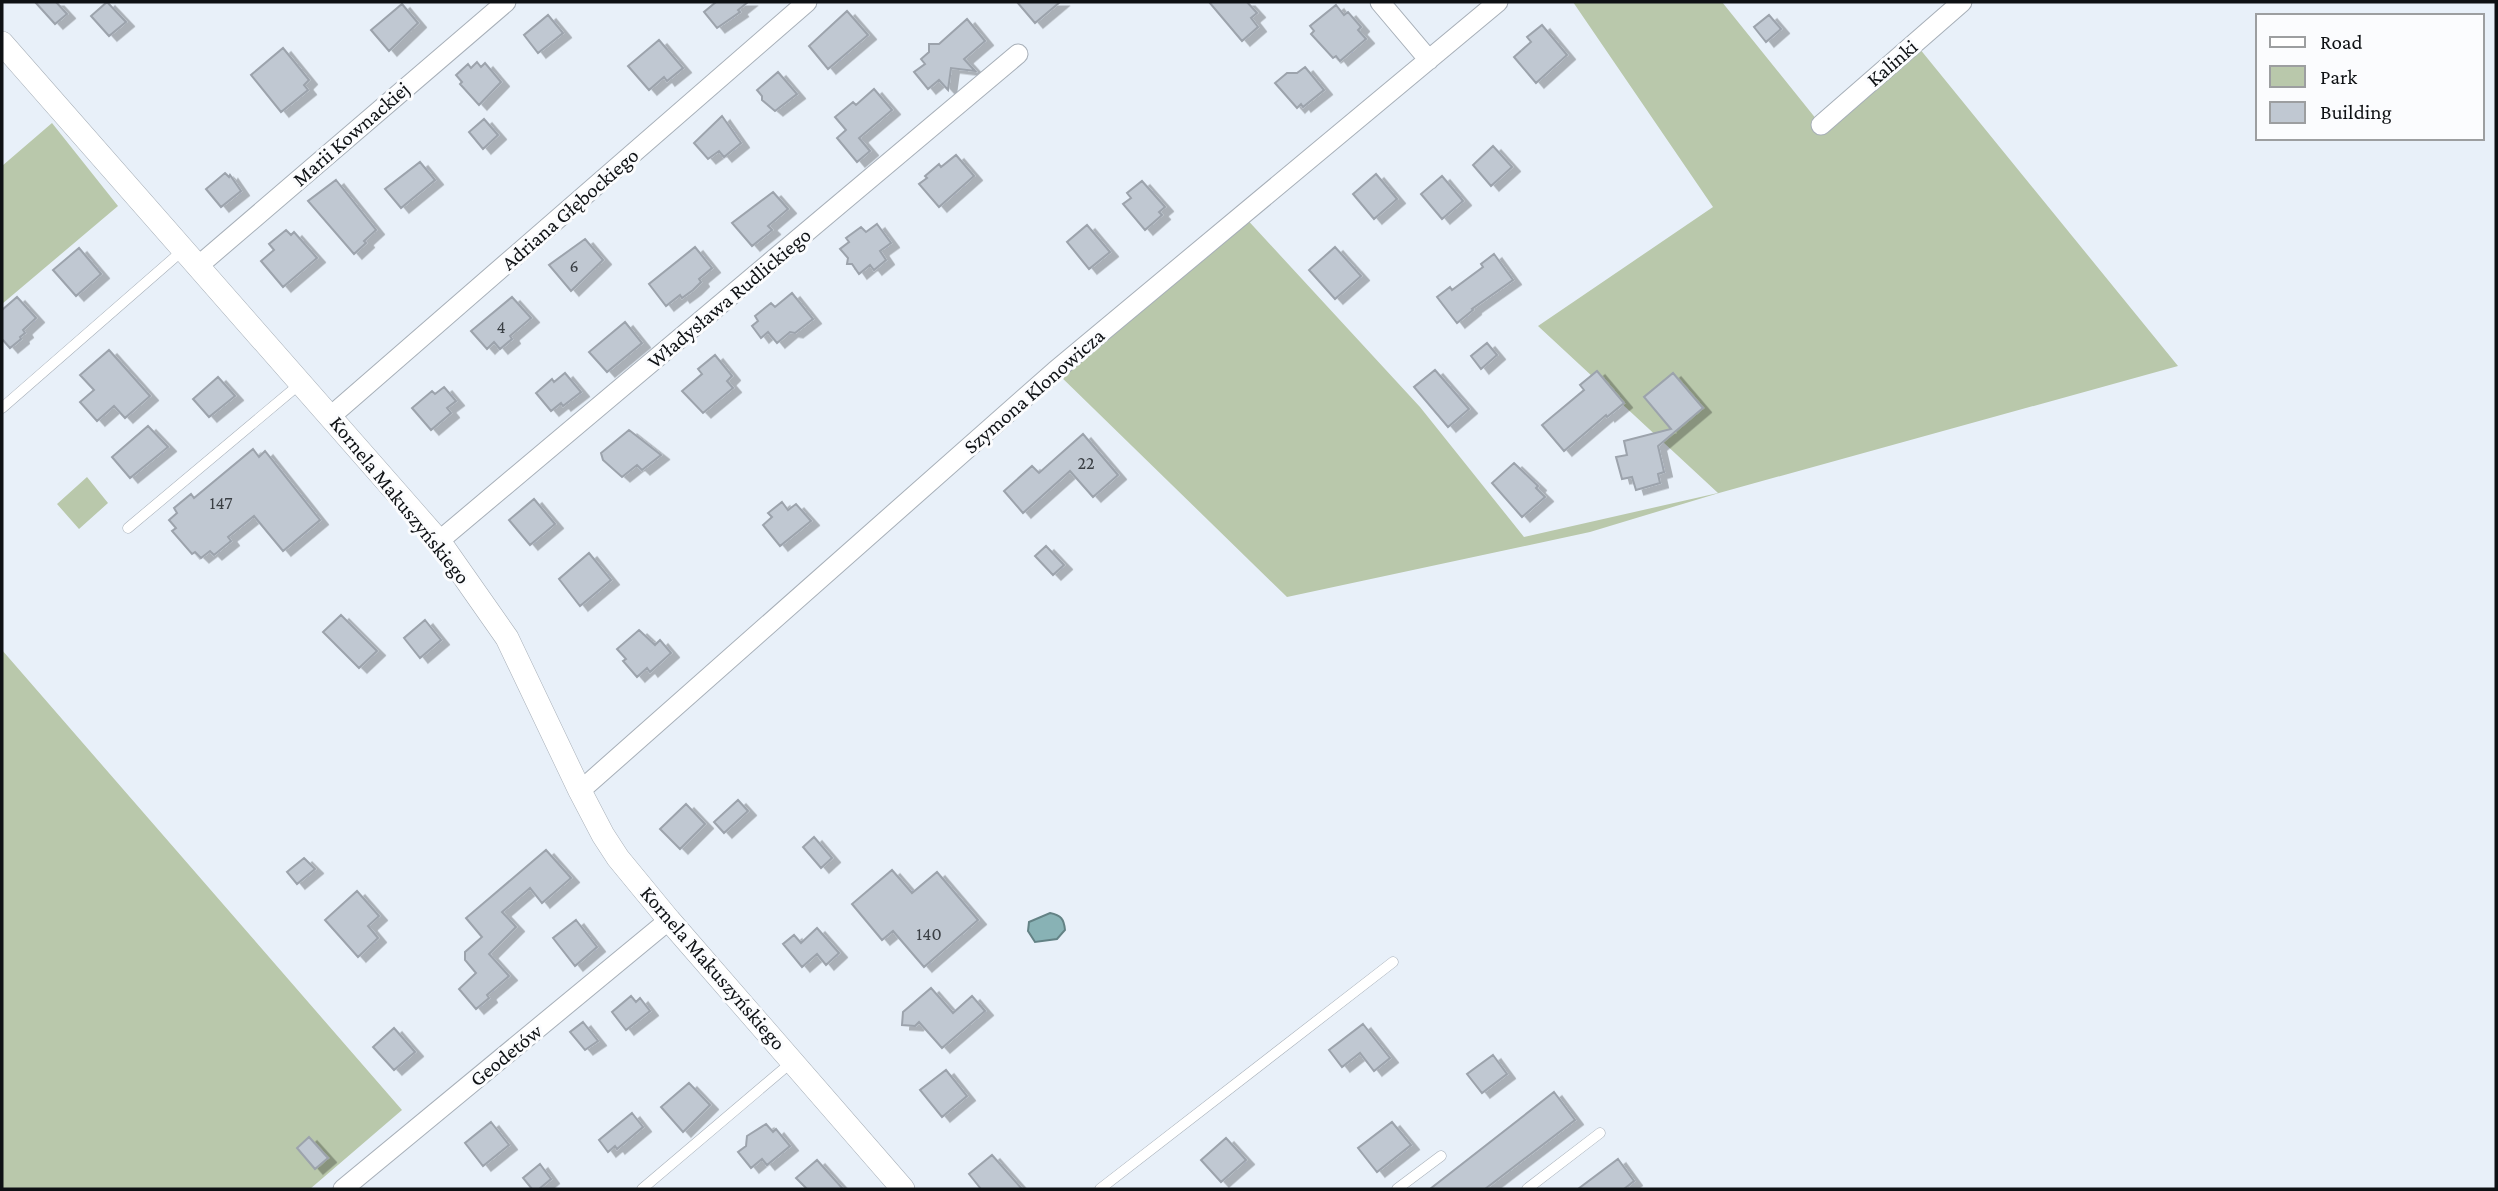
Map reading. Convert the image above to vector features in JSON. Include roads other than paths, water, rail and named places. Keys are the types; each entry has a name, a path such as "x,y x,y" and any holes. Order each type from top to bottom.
{"street":[{"name":"Marii Kownackiej","path":"189,259 506,2"},
{"name":"Adriana Głębockiego","path":"331,416 807,2"},
{"path":"1380,2 1429,60"},
{"name":"Szymona Klonowicza","path":"580,791 1055,371 1498,2"},
{"name":"Kalinki","path":"1821,125 1962,2"},
{"name":"Kornela Makuszyńskiego","path":"2,43 439,541 507,638 580,791 618,858 668,920 902,1189"},
{"name":"Władysława Rudlickiego","path":"439,541 1018,54"},
{"name":"Geodetów","path":"343,1189 668,920"}],"lane":[{"path":"2,408 189,259"},
{"path":"128,527 301,383"},
{"path":"1100,1189 1393,962"},
{"path":"642,1189 793,1061"},
{"path":"1527,1189 1600,1133"},
{"path":"1397,1189 1441,1156"}]}
